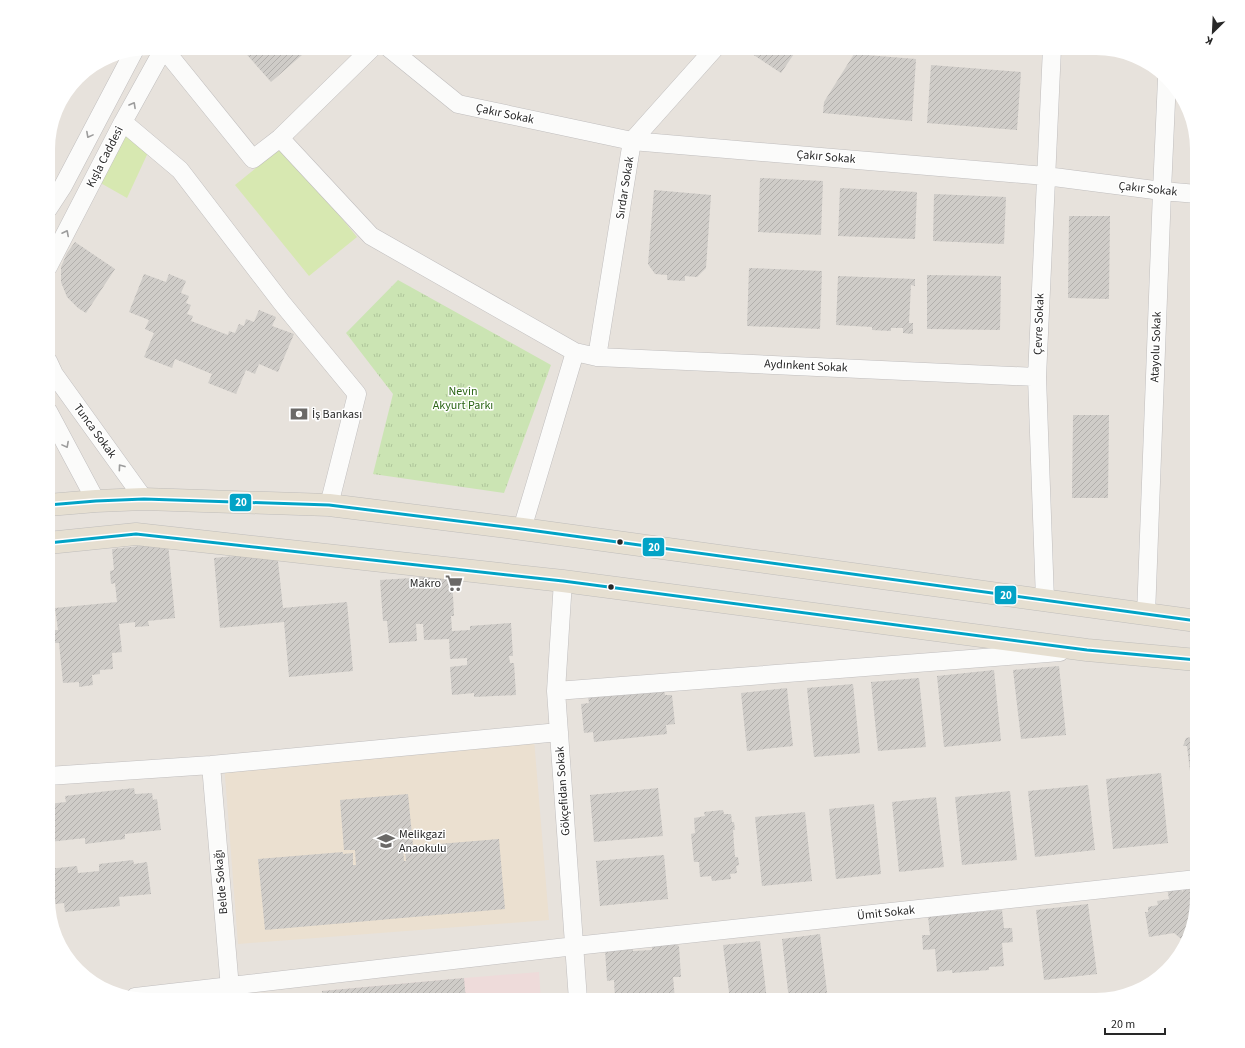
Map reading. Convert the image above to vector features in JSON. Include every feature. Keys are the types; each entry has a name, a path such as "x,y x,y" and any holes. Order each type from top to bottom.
{"main road":[{"path":"55,504 144,499 329,505 522,529 1190,620"},
{"path":"55,542 136,534 563,581 1087,650 1190,659"}],"street":[{"name":"Kışla Caddesi","path":"55,253 123,122 160,55"},
{"path":"170,55 253,159 280,138 365,55"},
{"name":"Çakır Sokak","path":"398,55 458,104 632,141 1046,176 1190,193"},
{"name":"Sırdar Sokak","path":"597,357 632,141 709,55"},
{"name":"Çevre Sokak","path":"1045,600 1037,377 1052,55"},
{"name":"Kışla Caddesi","path":"55,195 63,186 131,57"},
{"name":"Atayolu Sokak","path":"1146,615 1167,87"},
{"path":"123,122 180,170 282,303 357,394 329,505"},
{"name":"Aydınkent Sokak","path":"280,138 371,236 575,352 597,357 1037,377"},
{"path":"522,529 575,352"},
{"name":"Tunca Sokak","path":"55,375 144,499"},
{"path":"55,424 96,501"},
{"name":"Gökçefidan Sokak","path":"563,581 556,691 578,993"},
{"path":"556,691 1087,650"},
{"path":"55,775 211,764 559,732"},
{"name":"Belde Sokağı","path":"211,764 230,993"},
{"name":"Ümit Sokak","path":"230,993 575,946 1190,880"}],"shaded area":[{"name":"Melikgazi Anaokulu","path":"534,739 549,920 238,944 224,763"},
{"path":"539,972 540,993 322,993 322,991"}],"green space":[{"path":"125,126 152,144 127,198 97,181"},
{"path":"283,146 357,237 309,276 235,185"},
{"name":"Nevin Akyurt Parkı","path":"398,280 551,365 504,493 373,474 393,394 346,333"}],"building":[{"path":"247,55 302,55 271,82"},
{"path":"754,55 793,55 781,73"},
{"path":"853,55 916,59 912,121 823,113 824,102"},
{"path":"931,65 1021,72 1017,130 927,123"},
{"path":"760,178 823,181 821,235 758,232"},
{"path":"840,188 917,192 915,239 838,236"},
{"path":"654,190 711,195 706,268 697,277 685,276 685,281 667,280 667,275 655,274 648,264"},
{"path":"934,194 1006,197 1004,244 933,241"},
{"path":"1069,216 1110,216 1109,299 1068,298"},
{"path":"75,242 115,269 86,313 78,308 67,297 61,282 61,267 67,253"},
{"path":"749,268 822,271 820,329 747,326"},
{"path":"144,274 166,282 169,274 186,281 181,293 189,296 186,303 191,305 187,314 193,316 191,321 228,335 229,331 235,333 239,324 244,326 246,319 254,322 259,310 276,317 272,326 294,334 278,372 259,364 255,374 246,370 236,394 208,383 212,374 175,359 172,368 144,357 154,333 145,329 149,320 129,312"},
{"path":"927,275 1001,276 1000,330 927,329"},
{"path":"838,276 915,279 915,286 911,285 909,323 913,323 913,334 903,333 903,328 891,328 891,331 872,330 872,327 836,325"},
{"path":"1073,415 1109,415 1108,498 1072,498"},
{"path":"168,543 175,618 148,621 149,626 135,627 135,622 119,624 122,652 112,653 113,669 100,670 100,674 92,675 93,685 79,687 79,682 63,683 59,643 55,643 55,630 58,630 55,608 117,602 115,583 111,584 110,571 114,570 112,549"},
{"path":"277,552 283,608 347,602 353,671 289,677 284,622 220,628 214,558"},
{"path":"452,575 454,616 451,616 452,631 470,630 470,626 511,623 513,656 509,656 510,663 514,663 516,695 474,697 474,693 452,695 450,667 467,665 467,658 450,659 449,639 424,640 423,624 416,624 417,641 389,643 387,621 383,621 380,580 412,578 412,582 420,581 419,577"},
{"path":"1059,666 1066,735 1021,739 1013,670"},
{"path":"994,670 1001,741 944,747 937,676"},
{"path":"919,678 926,747 878,751 871,682"},
{"path":"853,684 860,753 814,757 807,688"},
{"path":"787,688 793,746 747,751 741,693"},
{"path":"664,689 665,695 672,695 675,724 666,725 667,734 594,742 593,732 584,733 581,704 589,703 588,697"},
{"path":"1190,737 1190,771 1187,746 1183,746 1186,738"},
{"path":"1161,773 1168,843 1113,849 1106,779"},
{"path":"1088,785 1095,850 1035,857 1028,791"},
{"path":"134,788 135,794 152,793 153,800 157,799 161,830 125,834 125,839 85,844 85,838 55,841 55,803 66,802 65,796"},
{"path":"658,788 663,836 594,842 590,795"},
{"path":"1010,791 1017,860 962,865 955,797"},
{"path":"408,794 413,845 403,846 404,861 406,861 405,849 415,848 415,846 499,839 505,909 265,930 258,859 343,852 343,854 353,853 353,865 356,865 355,850 344,850 340,800"},
{"path":"936,797 944,867 899,872 892,802"},
{"path":"874,804 881,874 836,879 829,809"},
{"path":"723,810 724,814 731,814 732,822 734,822 735,830 733,830 735,857 738,857 739,865 736,866 737,873 730,874 731,879 712,881 711,876 700,877 699,862 694,862 691,834 695,833 694,818 705,816 704,812"},
{"path":"805,812 812,881 762,886 755,817"},
{"path":"664,855 668,899 600,906 596,861"},
{"path":"133,860 134,864 147,862 151,894 119,897 120,906 65,912 64,903 55,904 55,868 77,866 78,873 99,871 99,864"},
{"path":"1188,883 1190,885 1187,923 1181,939 1174,933 1149,937 1145,912 1148,912 1148,907 1158,905 1157,901 1169,899 1167,888 1181,886 1182,892"},
{"path":"1088,904 1097,974 1044,980 1036,910"},
{"path":"1002,910 1004,928 1012,928 1013,942 1002,943 1004,966 989,967 989,970 952,973 952,970 937,972 935,949 923,950 922,935 930,935 928,916"},
{"path":"820,934 827,993 788,993 782,939"},
{"path":"760,941 766,993 729,993 723,945"},
{"path":"673,943 679,946 681,977 673,977 674,993 615,993 614,980 607,981 605,949 633,945 633,951 652,950 652,945"},
{"path":"464,978 465,993 322,993 322,991"}],"transit line":[{"name":"20","path":"55,504 144,499 329,505 522,529 1190,620"},
{"name":"20","path":"55,542 136,534 563,581 1087,650 1190,659"}],"place":[{"name":"İş Bankası","path":"299,414"},
{"name":"Makro","path":"454,583"},
{"name":"Melikgazi Anaokulu","path":"386,841"}]}
